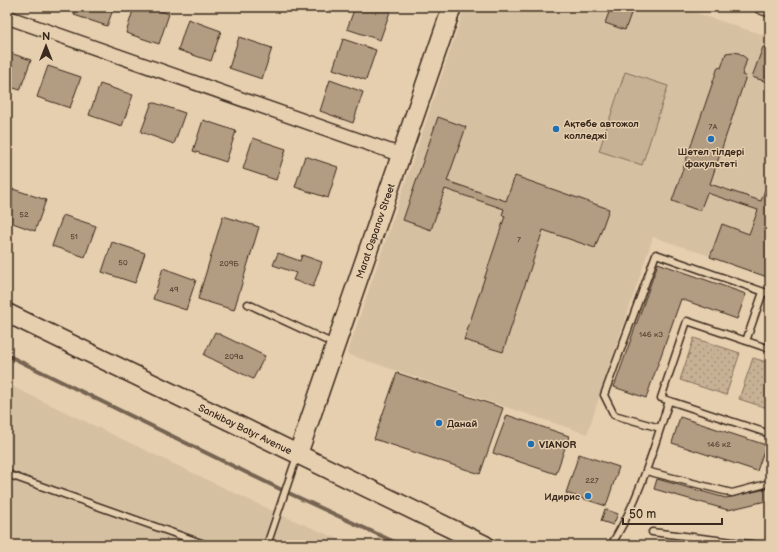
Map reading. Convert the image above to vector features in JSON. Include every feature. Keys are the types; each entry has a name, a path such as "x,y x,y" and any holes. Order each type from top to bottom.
{"main road":[{"name":"Marat Ospanov Street","path":"298,454 452,7"},
{"name":"Sankibay Batyr Avenue","path":"7,313 485,545"}],"street":[{"path":"761,7 770,10"},
{"path":"7,17 401,155"}],"lane":[{"path":"660,428 614,415 604,395 656,254 770,294"},
{"path":"746,341 763,292"},
{"path":"248,304 336,345"},
{"path":"770,349 687,321 661,398 770,434"},
{"path":"611,545 621,530 640,489 669,401"},
{"path":"267,545 298,454"},
{"path":"646,471 732,493 770,483"},
{"path":"7,474 207,545"},
{"path":"652,532 758,545"}],"shaded area":[{"name":"Ақтөбе автожол колледжі","path":"465,7 678,7 770,37 770,276 653,237 587,434 347,354"},
{"path":"625,72 668,86 642,165 599,151"},
{"path":"694,338 740,353 726,395 680,380"},
{"path":"753,358 770,363 770,409 739,399"},
{"path":"7,384 279,514 353,545 7,545"}],"building":[{"path":"77,7 114,7 107,26 74,15"},
{"path":"134,7 150,7 169,14 159,44 126,33"},
{"path":"355,7 385,7 391,9 380,40 347,29"},
{"path":"611,7 633,8 625,30 605,23"},
{"path":"188,19 221,31 211,61 178,50"},
{"path":"239,37 272,48 262,79 229,68"},
{"path":"343,39 376,50 366,80 333,69"},
{"path":"763,47 770,49 770,83 752,77"},
{"path":"7,52 31,60 20,90 7,86"},
{"path":"726,53 739,53 747,59 742,75 746,76 710,184 761,201 770,176 770,278 710,257 722,224 749,234 758,210 707,193 700,211 672,201 718,67 721,68"},
{"path":"48,66 81,77 70,108 37,97"},
{"path":"330,80 363,92 353,123 320,111"},
{"path":"100,84 133,95 122,126 89,115"},
{"path":"152,102 185,113 174,144 141,132"},
{"path":"438,117 466,127 447,181 506,201 515,176 609,209 595,248 543,230 503,352 464,340 505,216 502,215 504,209 445,189 431,230 403,220"},
{"path":"203,120 236,131 226,162 193,151"},
{"path":"253,138 286,149 276,180 243,169"},
{"path":"305,156 338,167 328,198 295,187"},
{"path":"13,189 46,200 35,231 7,221 7,206"},
{"path":"63,215 96,226 85,257 52,246"},
{"path":"223,216 259,227 234,310 198,299"},
{"path":"112,242 145,253 135,283 102,272"},
{"path":"278,253 300,261 302,255 322,262 313,287 293,280 296,273 273,265"},
{"path":"658,263 746,294 737,319 681,299 646,398 614,387"},
{"path":"163,268 196,280 186,310 153,299"},
{"path":"215,332 265,356 253,379 204,355"},
{"name":"Данай","path":"397,373 503,408 480,474 374,439"},
{"name":"VIANOR","path":"507,415 569,436 556,474 493,453"},
{"path":"680,417 766,445 757,471 672,443"},
{"path":"579,454 619,467 606,506 566,493"},
{"path":"657,479 726,498 770,488 770,500 728,510 654,489"},
{"path":"605,509 618,514 613,525 601,521"}],"waterway":[{"path":"7,355 280,489 401,545"}],"place":[{"name":"Ақтөбе автожол колледжі","path":"556,129"},
{"name":"Шетел тілдері факультеті","path":"711,139"},
{"name":"Данай","path":"439,423"},
{"name":"VIANOR","path":"531,444"},
{"name":"Идирис","path":"588,496"}]}
